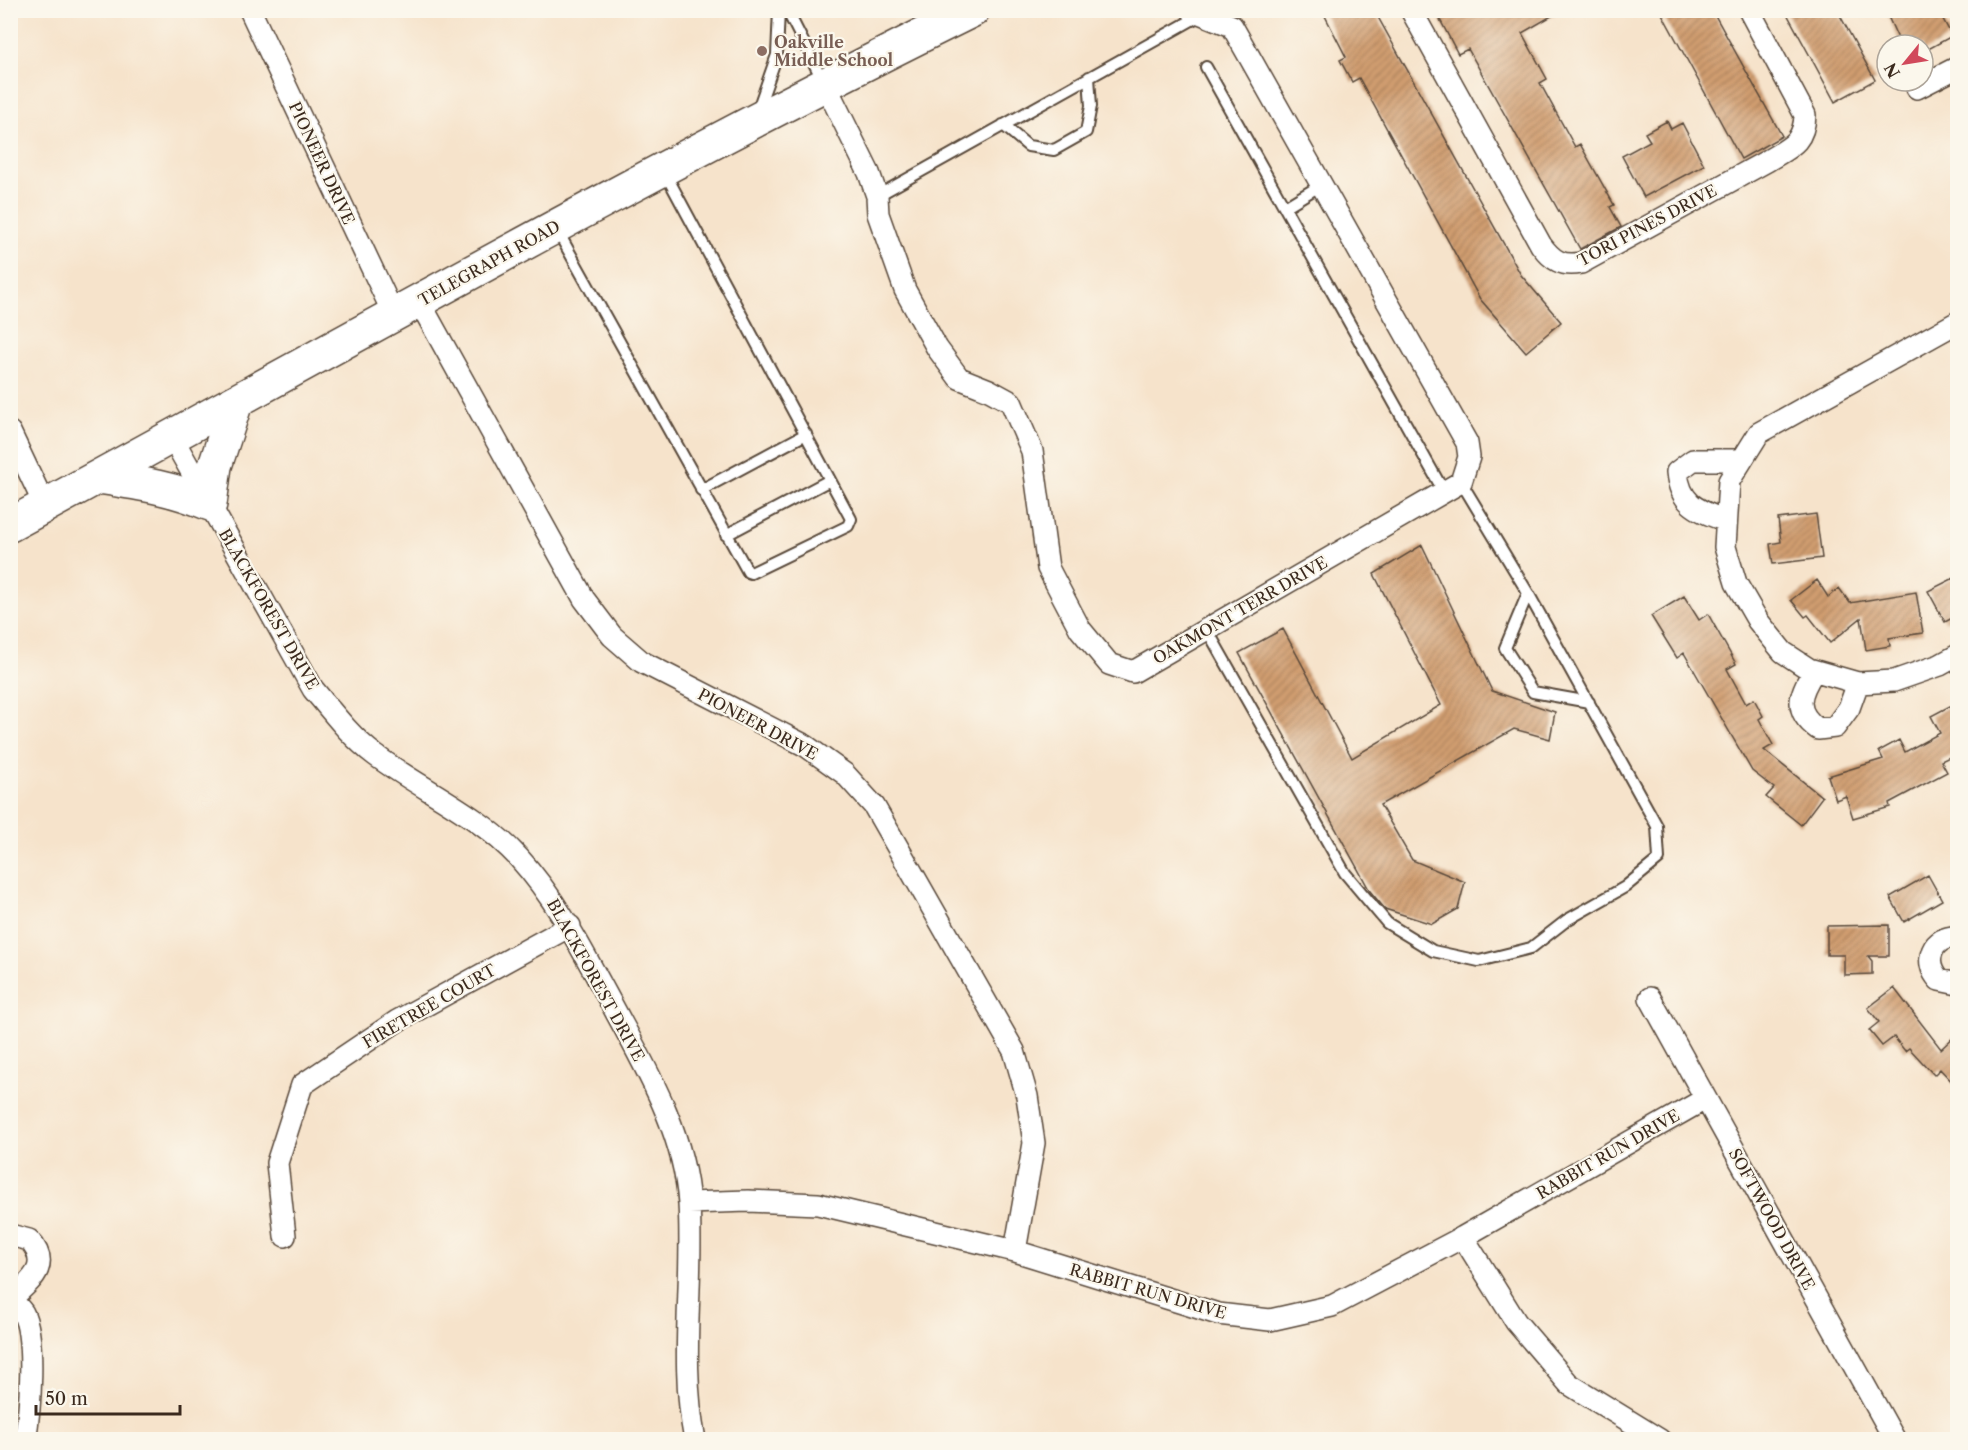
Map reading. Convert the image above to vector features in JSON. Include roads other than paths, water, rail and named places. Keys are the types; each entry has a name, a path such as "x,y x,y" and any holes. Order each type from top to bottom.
{"main road":[{"name":"TELEGRAPH ROAD","path":"10,525 663,169 973,10"},
{"path":"99,477 159,486 210,504 215,465 236,402"}],"street":[{"name":"PIONEER DRIVE","path":"250,10 407,308 584,599 612,636 642,662 806,746 844,774 874,806 1014,1051 1027,1096 1034,1143 1015,1251"},
{"name":"TORI PINES DRIVE","path":"1411,10 1541,245 1555,260 1571,265 1581,263 1795,144 1804,131 1805,115 1749,10"},
{"path":"1197,12 1232,26 1467,443 1469,457 1453,487"},
{"path":"1935,79 1958,67"},
{"name":"OAKMONT TERR DRIVE","path":"825,84 869,173 877,196 878,214 905,290 937,348 958,378 989,390 1011,402 1032,451 1048,568 1080,629 1109,664 1133,672 1453,487"},
{"path":"1958,322 1759,433 1729,481 1725,547 1736,583 1753,611 1783,652 1814,671 1858,683 1894,681 1940,665 1958,655"},
{"path":"10,432 45,506"},
{"name":"BLACKFOREST DRIVE","path":"172,437 293,657 313,689 341,724 374,754 481,824 525,866 570,926 664,1103 678,1139 689,1203 686,1333 687,1375 694,1440"},
{"path":"1726,521 1699,510 1683,496 1677,472 1693,460 1741,460"},
{"path":"1814,671 1801,694 1802,711 1807,721 1818,729 1835,727 1849,708 1858,683"},
{"name":"FIRETREE COURT","path":"285,1236 277,1163 302,1085 397,1021 570,926"},
{"path":"1958,937 1948,937 1938,942 1931,951 1929,962 1939,980 1958,984"},
{"name":"SOFTWOOD DRIVE","path":"1650,998 1895,1440"},
{"name":"RABBIT RUN DRIVE","path":"689,1203 748,1201 818,1204 1015,1251 1218,1314 1270,1320 1332,1306 1463,1237 1705,1099"},
{"path":"10,1235 29,1240 39,1255 39,1264 32,1280 11,1299 22,1312 28,1330 30,1413 25,1440"},
{"path":"1463,1237 1516,1322 1569,1384 1660,1440"}],"lane":[{"path":"753,121 777,55 778,10"},
{"path":"786,10 825,84"},
{"path":"877,196 1089,77 1197,12"},
{"path":"1206,67 1285,207 1453,487 1528,593 1657,826 1659,859 1625,887 1568,920 1531,948 1479,961 1433,951 1387,923 1345,873 1206,628"},
{"path":"1003,125 1028,146 1054,150 1086,132 1091,106 1089,77"},
{"path":"555,227 745,569 752,573 848,526 851,519 663,169"},
{"path":"1285,207 1321,185"},
{"path":"701,490 806,434"},
{"path":"726,535 830,480"},
{"path":"1528,593 1505,648 1533,692 1589,702"}],"place":[{"name":"Oakville Middle School","path":"762,51"}]}
